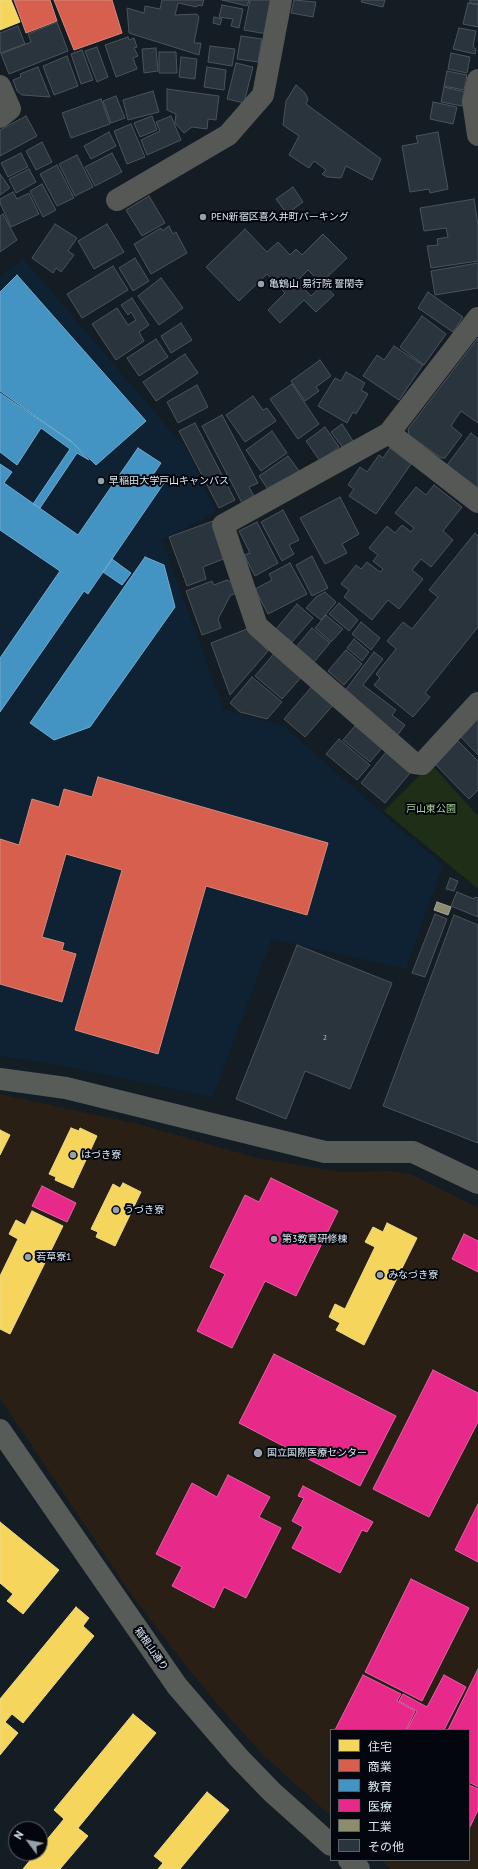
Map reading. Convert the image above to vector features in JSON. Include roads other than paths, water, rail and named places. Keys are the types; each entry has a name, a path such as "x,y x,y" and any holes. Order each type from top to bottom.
{"street":[{"path":"117,200 228,136 263,95 281,0"},
{"path":"478,80 473,101 478,135"},
{"path":"0,86 10,109 0,117"},
{"path":"478,318 389,433 223,525 258,626 414,763 422,764 478,704"},
{"path":"389,433 478,502"},
{"path":"0,1079 66,1088 325,1152 413,1152 478,1183"},
{"name":"箱根山通り","path":"0,1430 177,1686 239,1758 272,1792 330,1844"},
{"path":"349,1861 359,1869"}],"place":[{"name":"PEN新宿区喜久井町パーキング","path":"203,217"},
{"name":"亀鶴山 易行院 誓閑寺","path":"261,284"},
{"name":"早稲田大学戸山キャンパス","path":"101,481"},
{"name":"はづき寮","path":"73,1155"},
{"name":"うづき寮","path":"116,1210"},
{"name":"第3教育研修棟","path":"274,1239"},
{"name":"若草寮1","path":"28,1257"},
{"name":"みなづき寮","path":"380,1275"},
{"name":"国立国際医療センター","path":"258,1453"}],"park label":[{"name":"戸山東公園","path":"431,809"}]}
